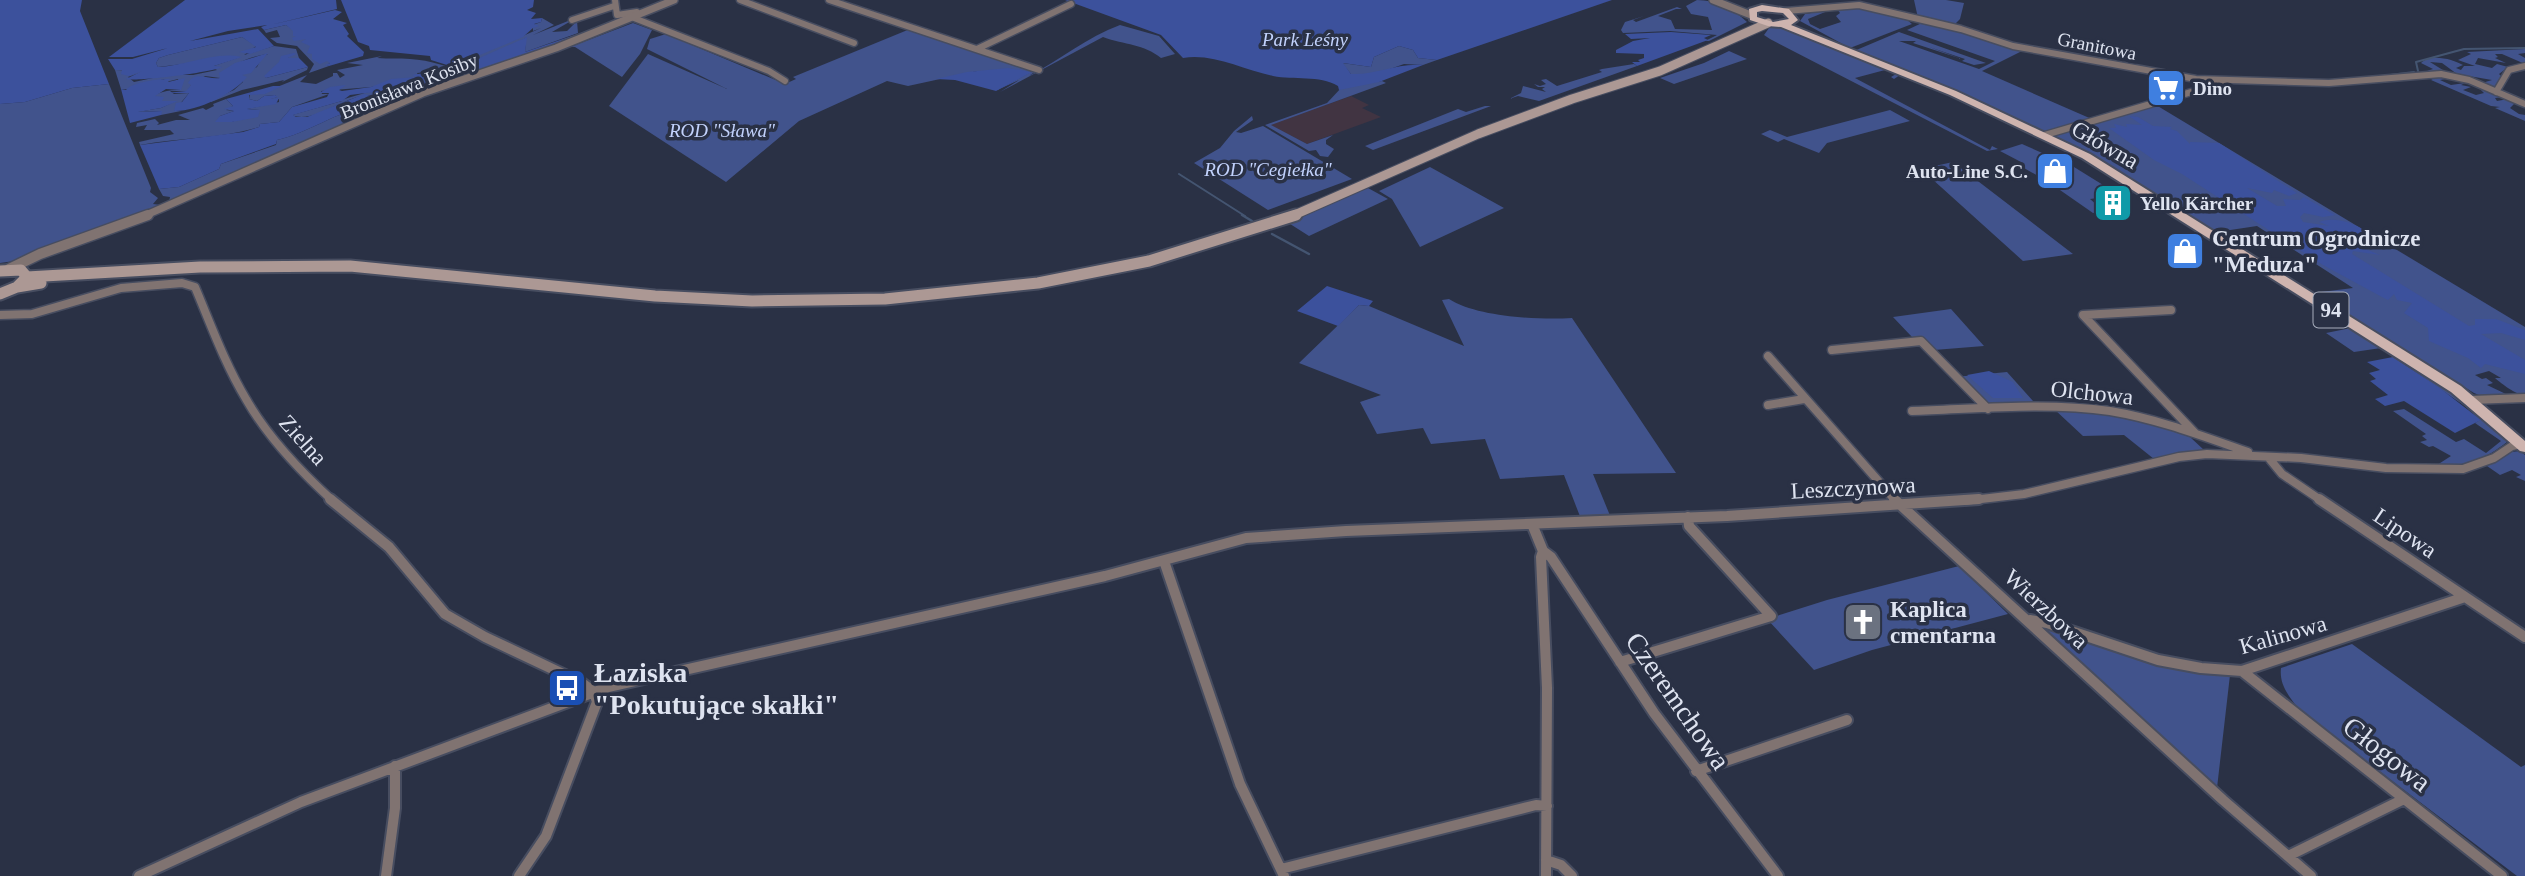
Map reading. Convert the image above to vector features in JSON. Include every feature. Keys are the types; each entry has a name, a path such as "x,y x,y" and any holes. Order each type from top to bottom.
{"main road":[{"name":"94","path":"1773,8 1791,16 1782,24 1768,23 1755,9 1773,8"},
{"path":"1716,46 1755,9"},
{"name":"Główna","path":"1791,16 1816,36"},
{"path":"3,271 26,274 294,265 387,268 655,296 752,302 885,299 1025,285 1149,261 1241,236 1327,203 1508,122 1660,71 1768,23"},
{"name":"Główna","path":"1782,24 1816,36 2045,135 2111,172 2472,400 2523,446"},
{"path":"1,295 17,287 164,269"},
{"path":"17,287 26,274"}],"street":[{"path":"741,0 854,43"},
{"path":"829,0 1039,70"},
{"path":"1713,0 1730,9 1755,9"},
{"name":"Granitowa","path":"1846,0 1961,29 2013,46 2166,75 2223,81 2329,83 2417,74 2455,76 2525,104"},
{"name":"Bronisława Kosiby","path":"614,3 617,15 623,16 671,1"},
{"name":"Bronisława Kosiby","path":"58,247 118,228 423,93 539,54 671,1"},
{"path":"572,20 614,3"},
{"path":"977,49 1071,4"},
{"name":"Granitowa","path":"1791,16 1859,5"},
{"path":"634,18 769,71 785,81"},
{"path":"2496,92 2509,70 2525,66"},
{"path":"2045,135 2223,81"},
{"path":"3,271 58,247"},
{"path":"26,274 34,262 58,247"},
{"name":"Zielna","path":"0,315 32,314 95,293 121,288 172,284 195,287 231,373 247,402 268,432 330,499 389,547 445,614 485,637 582,683 594,692"},
{"path":"2171,310 2083,315 2195,433"},
{"path":"1832,350 1921,341 1988,409"},
{"name":"Wierzbowa","path":"1768,356 1903,507 2030,620 2223,800 2311,876"},
{"path":"2472,400 2525,397"},
{"path":"1768,405 1804,399"},
{"name":"Olchowa","path":"1912,411 2032,407 2134,415 2265,457"},
{"name":"Leszczynowa","path":"139,876 301,802 594,692 643,677 1091,579 1246,538 1346,531 1903,507 2024,494 2179,457 2207,453 2440,470 2474,466 2494,458 2512,446 2523,446"},
{"name":"Lipowa","path":"2265,457 2288,478 2525,637"},
{"path":"1620,662 1771,616 1689,526 1688,517"},
{"path":"1532,524 1544,551 1541,557 1545,612 1546,876"},
{"name":"Czeremchowa","path":"1544,551 1696,771 1778,876"},
{"path":"1164,561 1240,784 1282,873 1536,805 1547,806"},
{"name":"Kalinowa","path":"2030,620 2048,623 2158,660 2201,668 2242,671 2465,597"},
{"name":"Głogowa","path":"2242,671 2502,876"},
{"path":"519,876 546,836 597,702 594,692"},
{"path":"1696,771 1847,720"},
{"path":"386,876 395,807 396,766"},
{"path":"2288,856 2404,799"},
{"path":"1546,860 1561,865 1572,876"}],"shaded area":[{"path":"1351,96 1369,105 1362,108 1381,117 1307,144 1270,125"}],"green space":[{"path":"0,0 82,0 80,11 109,84 72,88 25,102 0,104"},
{"path":"185,0 336,0 337,9 270,25 335,10 342,12 333,19 347,23 343,25 349,34 347,36 364,52 363,56 329,66 325,65 330,63 327,61 320,64 312,59 312,54 307,53 310,46 301,42 306,39 294,41 292,38 296,36 293,36 293,31 286,25 264,30 261,27 267,25 190,41 258,29 274,46 250,54 239,52 256,47 242,37 168,55 159,58 156,63 158,67 211,57 242,57 214,66 222,67 216,69 132,80 126,79 142,71 129,76 121,74 122,70 115,70 108,59 132,59 168,48 133,57 109,57"},
{"path":"341,0 534,0 533,7 527,10 536,13 531,19 542,18 541,22 534,24 539,26 523,37 470,59 447,65 431,60 430,56 370,50 369,46 358,42"},
{"name":"Park Leśny","path":"1065,0 1612,0 1437,60 1418,58 1413,50 1399,46 1374,57 1371,67 1343,63 1351,74 1423,65 1379,82 1339,90 1338,86 1323,80 1273,76 1206,58 1183,58 1161,35"},
{"path":"1697,0 1724,6 1747,22 1709,41 1705,41 1717,35 1670,31 1623,33 1621,30 1625,22 1644,16 1633,20 1636,22 1677,7 1682,9 1658,16 1671,20 1675,29 1712,30 1708,17 1691,14 1686,6"},
{"path":"1914,0 1964,3 1960,19 1954,25 1918,18"},
{"path":"1854,7 1906,19 1912,24 1850,48 1800,21 1805,14 1830,10 1808,19 1810,24 1820,29 1841,22 1836,16 1840,13 1837,9"},
{"path":"633,15 531,55 473,73 457,68 527,37 525,52"},
{"path":"542,18 554,25 533,35 568,21 571,21 552,32 567,31 577,21 578,33 525,52 526,38 477,63 456,67 447,65 541,28 533,31 533,25 541,22"},
{"path":"1924,22 1959,29 2029,51 2022,51 1982,71 2094,120 2048,133 1854,51 1899,32 1986,63 1974,65 1962,61 1965,59 1913,43 1916,41 1899,41 1979,69 1995,61 1907,30"},
{"path":"633,23 652,30 640,54 622,77 575,47 570,47"},
{"path":"286,25 301,35 313,38 309,52 331,62 327,65 329,66 309,73 314,64 297,46 277,43 270,38 280,37 277,30 266,33 264,30"},
{"name":"ROD \"Sława\"","path":"1120,25 1159,36 1175,54 1161,58 1141,47 1103,37 1000,92 1019,80 997,90 1031,72 977,71 908,86 887,81 799,121 726,182 609,106 648,54 727,89 647,49 650,39 666,34 785,84 796,79 793,77 910,29 1037,70 1029,76 1096,36"},
{"path":"1769,28 1792,28 1900,75 1894,79 1891,77 1896,74 1885,70 1855,78 1990,150 1992,146 1998,149 1987,151 1770,39 1764,35"},
{"path":"1671,32 1711,35 1704,38 1708,40 1637,66 1632,62 1640,62 1638,60 1644,58 1644,54 1616,53 1616,50 1633,41 1650,38 1631,39 1625,34"},
{"path":"242,37 256,46 244,55 274,46 296,49 299,58 288,58 294,53 265,76 266,78 308,67 307,70 282,82 284,80 242,90 211,102 234,90 243,82 240,75 257,67 262,57 268,54 254,57 242,61 220,78 205,76 192,84 187,91 170,91 174,94 189,93 174,111 181,111 161,115 161,111 137,112 161,108 176,101 140,105 159,93 170,90 181,90 178,79 166,82 164,79 135,88 121,89 115,70 145,71 128,77 134,82 167,75 193,75 217,70 211,67 240,57 158,67 156,63 159,58 168,55"},
{"path":"1399,46 1413,50 1418,58 1437,60 1423,65 1404,64 1373,75 1351,74 1342,63 1371,67 1374,57"},
{"path":"2525,49 2525,53 2518,54 2525,58 2525,64 2502,54 2495,54 2498,57 2495,58 2506,63 2478,58 2475,64 2492,68 2497,64 2508,67 2499,74 2501,76 2495,87 2482,83 2492,80 2457,74 2442,63 2430,62 2446,72 2427,71 2433,69 2421,63 2430,58 2442,58 2463,65 2456,68 2461,70 2464,66 2475,66 2458,60 2471,54 2467,52"},
{"path":"1729,51 1747,59 1674,84 1660,78 1704,63"},
{"path":"268,53 251,73 242,75 247,77 233,90 203,105 174,111 176,103 182,102 189,93 166,93 186,91 191,85 188,83 194,77 220,78 219,73 235,63"},
{"path":"296,54 288,58 299,58 308,67 266,78 264,76 279,62 281,56"},
{"path":"382,56 377,58 425,61 469,75 451,72 396,98 406,98 200,190 21,260 0,263 0,104 25,102 72,88 109,84 151,188 150,192 158,198 153,204 161,205 169,202 170,197 163,196 159,189 179,187 219,169 221,164 276,145 277,140 345,113 369,107 363,102 370,95 351,99 310,116 292,115 368,92 399,89 444,70 417,73 419,77 371,87 321,91 322,94 329,94 292,107 279,122 260,124 259,127 230,134 140,145 139,142 174,134 170,130 144,130 147,125 136,127 137,123 155,119 159,123 157,125 190,120 178,115 203,108 206,110 226,99 233,106 226,110 234,111 220,116 219,121 232,122 259,110 247,109 279,102 279,99 260,102 277,97 275,95 264,96 257,101 249,99 250,94 265,94 266,91 261,90 267,91 307,75 300,82 316,84 333,76 333,73 337,73 340,78 345,75 337,70 363,65 347,63"},
{"path":"1634,64 1637,66 1539,101 1518,96 1509,99 1521,93 1523,86 1546,92 1542,89 1545,87 1534,84 1546,84 1541,80 1546,79 1557,86 1602,72 1599,70 1602,69"},
{"path":"1008,68 1032,72 996,91 955,80 936,79 967,72"},
{"path":"448,69 398,89 350,95 342,101 293,115 307,117 364,94 371,96 364,102 369,107 345,113 277,140 276,144 221,164 219,169 179,187 159,189 140,145 243,132 259,127 260,124 279,122 292,107 327,97 329,93 319,93 330,87 346,85 339,90 342,91 371,87 391,79 417,77 412,75"},
{"path":"2430,74 2451,78 2440,80 2451,85 2465,83 2461,85 2471,87 2463,90 2476,95 2484,93 2481,90 2489,90 2504,97 2495,98 2497,101 2508,99 2525,106 2515,103 2510,108 2525,115 2525,121 2495,108 2500,107 2491,106 2431,80 2434,78"},
{"path":"185,78 181,90 166,89 155,96 164,97 162,101 178,101 161,108 138,112 162,111 161,115 130,123 121,89 126,90 146,82 170,79 168,82"},
{"path":"1382,81 1386,83 1271,125 1307,144 1333,135 1326,140 1326,144 1334,149 1328,157 1320,156 1316,150 1309,151 1265,125 1327,103 1342,87"},
{"path":"282,86 265,94 249,95 249,99 257,101 264,96 275,95 278,97 271,99 279,98 276,104 247,109 260,110 258,117 215,122 220,116 234,111 224,109 233,106 226,99"},
{"path":"2156,105 2525,327 2525,395 2509,389 2495,378 2501,378 2489,371 2475,375 2486,378 2493,383 2487,385 2508,395 2484,397 2474,393 2313,293 2353,288 2257,226 2217,232 2053,135"},
{"path":"1491,106 1373,150 1365,146 1458,109 1466,112"},
{"path":"1890,110 1910,121 1827,143 1819,153 1784,139 1778,142 1761,134 1770,130 1787,137"},
{"name":"ROD \"Cegiełka\"","path":"1252,116 1253,120 1236,132 1263,126 1352,179 1268,210 1194,163 1220,148 1234,131"},
{"path":"2129,116 2138,117 2153,126 2172,127 2170,129 2177,131 2190,144 2219,143 2297,193 2289,196 2274,190 2272,193 2247,188 2277,206 2286,206 2283,199 2300,200 2304,197 2335,215 2323,217 2304,213 2300,217 2303,222 2329,226 2319,222 2338,220 2365,230 2385,248 2358,246 2380,255 2353,251 2352,254 2469,326 2475,325 2475,319 2496,319 2525,330 2525,340 2501,333 2481,334 2525,360 2525,374 2485,364 2481,368 2468,358 2429,341 2428,328 2404,313 2412,303 2397,300 2394,294 2388,300 2323,265 2182,174 2154,160 2109,128 2116,128 2114,124 2127,127 2126,124 2142,125"},
{"path":"2022,144 2074,167 2116,193 2134,193 2090,199 2105,212 2093,213 2017,164 2021,162 2000,151"},
{"path":"1953,162 2073,254 2023,261 1921,169"},
{"path":"1430,167 1504,208 1420,247 1392,199 1379,191"},
{"path":"1368,188 1388,199 1309,236 1287,222"},
{"path":"1327,286 1373,301 1369,306 1359,305 1338,326 1297,311"},
{"path":"1449,299 1475,310 1491,313 1526,318 1572,318 1676,473 1593,474 1611,518 1581,519 1564,475 1500,479 1485,439 1431,444 1423,428 1377,434 1360,402 1381,395 1299,363 1359,305 1369,306 1464,346 1442,300"},
{"path":"1951,309 1984,346 1934,350 1921,337 1912,337 1893,317"},
{"path":"2351,328 2381,348 2354,352 2326,333"},
{"path":"2393,357 2419,366 2435,377 2507,437 2507,442 2475,461 2437,465 2451,456 2420,442 2427,440 2422,436 2426,434 2393,411 2404,409 2456,442 2464,439 2486,453 2501,441 2475,423 2480,420 2465,406"},
{"path":"2393,357 2481,420 2455,433 2404,401 2385,406 2375,399 2388,395 2370,381 2376,379 2369,373 2380,370 2367,362"},
{"path":"1989,371 2013,382 2023,398 1993,398 1967,375"},
{"path":"2007,372 2033,401 2128,413 2134,418 2190,437 2204,450 2154,459 2124,435 2083,436 2054,409 1989,412 1955,377"},
{"path":"2520,451 2525,455 2525,481 2516,477 2521,475 2512,470 2500,475 2487,466 2511,452"},
{"path":"1959,566 2008,614 1872,650 1814,670 1767,619 1827,600"},
{"path":"2020,611 2040,621 2185,671 2230,675 2217,788"},
{"path":"2352,644 2521,767 2525,765 2525,876 2517,876 2299,710 2283,685 2281,668"}],"waterway":[{"path":"2418,71 2416,62 2464,49 2525,48"},
{"path":"2382,76 2414,72"},
{"path":"1179,174 1245,216"},
{"path":"1242,215 1252,221"},
{"path":"1272,234 1309,254"}],"place":[{"name":"Dino","path":"2166,88"},
{"name":"Auto-Line S.C.","path":"2055,171"},
{"name":"Yello Kärcher","path":"2113,203"},
{"name":"Centrum Ogrodnicze \"Meduza\"","path":"2185,251"},
{"name":"Kaplica cmentarna","path":"1863,622"},
{"name":"Łaziska \"Pokutujące skałki\"","path":"567,688"}]}
